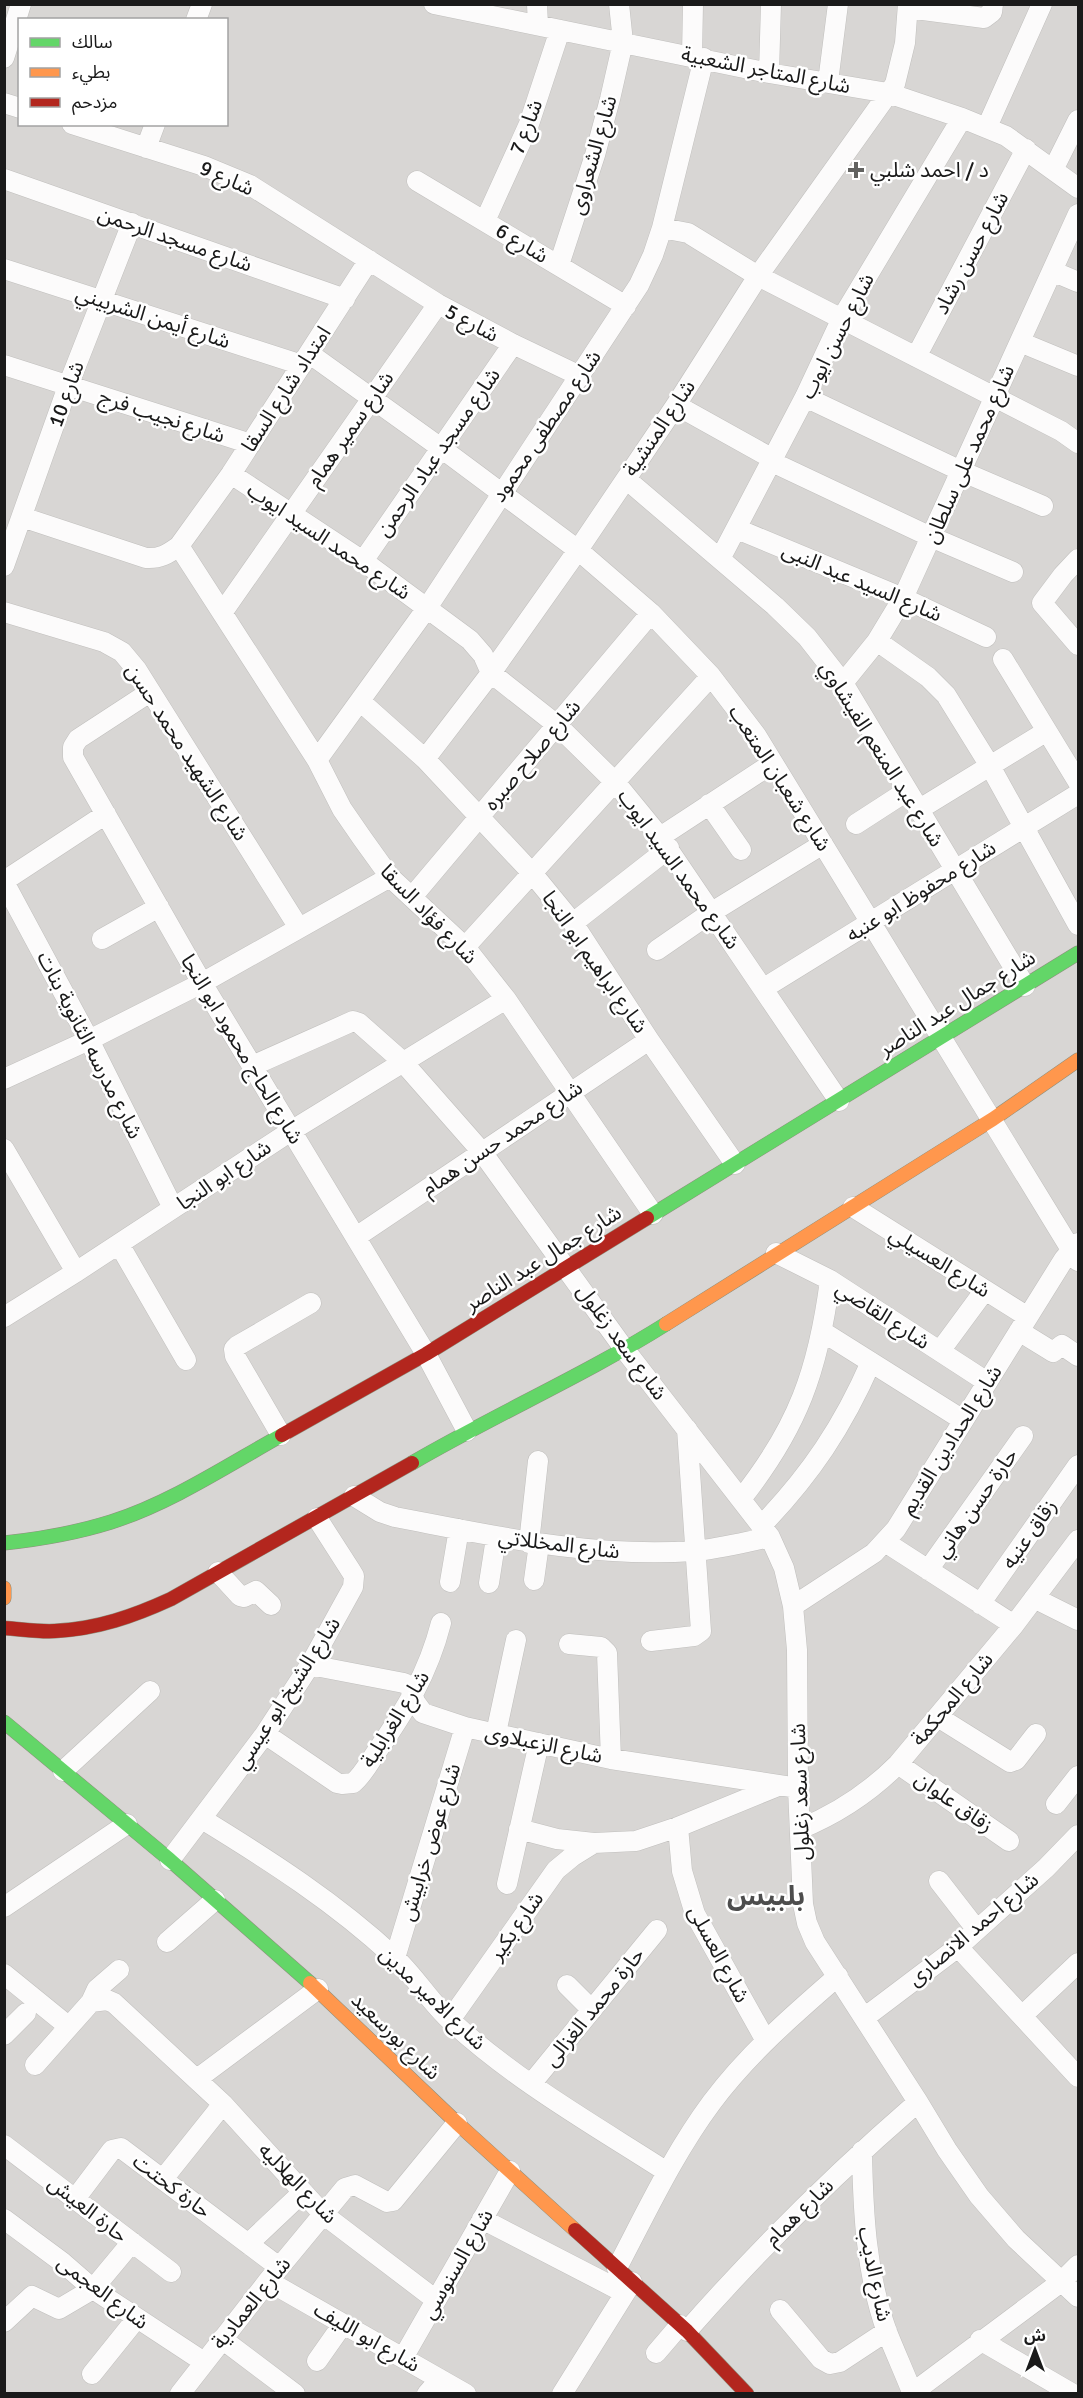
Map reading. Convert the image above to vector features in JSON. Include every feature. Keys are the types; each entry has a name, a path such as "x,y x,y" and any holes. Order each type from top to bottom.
{"street":[{"name":"شارع المتاجر الشعبية","path":"434,4 466,8 769,73 888,93 987,127 1026,148 1078,188"},
{"path":"537,4 538,25"},
{"name":"شارع الشعراوى","path":"559,265 595,155 623,42 619,4"},
{"name":"شارع مصطفى محمود","path":"317,760 427,608 626,306 647,269 662,228 698,57 693,4"},
{"path":"769,73 771,4"},
{"path":"828,82 838,4"},
{"path":"908,6 984,18 992,12 993,4"},
{"path":"987,127 1042,4"},
{"name":"شارع المنشية","path":"425,759 491,673 578,550 676,405 758,276 888,93 899,73 908,6"},
{"path":"4,58 18,19"},
{"name":"شارع 7","path":"484,221 529,124 560,30"},
{"name":"شارع حسن ايوب","path":"720,559 805,398 842,318 962,118"},
{"path":"1054,168 1078,120"},
{"name":"شارع 9","path":"78,126 204,166 250,185 369,260"},
{"path":"146,148 154,126"},
{"name":"شارع حسن رشاد","path":"916,357 1026,148"},
{"name":"شارع مسجد الرحمن","path":"4,178 345,299"},
{"name":"شارع 6","path":"417,181 626,306"},
{"name":"شارع محمد على سلطان","path":"843,683 877,641 903,598 1078,214"},
{"name":"شارع 10","path":"4,566 68,386 132,224"},
{"path":"662,228 688,233 758,276 995,396 1061,431 1078,443"},
{"name":"امتداد شارع السقا","path":"178,546 231,474 369,260"},
{"name":"شارع 5","path":"369,260 438,304 580,376"},
{"name":"شارع أيمن الشربيني","path":"4,268 102,300 306,359 372,398"},
{"path":"1052,272 1078,282"},
{"name":"شارع سمير همام","path":"222,613 438,304"},
{"path":"1020,342 1078,366"},
{"name":"شارع مسجد عباد الرحمن","path":"363,561 513,344"},
{"name":"شارع نجيب فرج","path":"4,365 251,444"},
{"name":"شارع شعبان المتعب","path":"372,398 578,550 651,613 711,676 756,735 1076,1252"},
{"path":"805,398 961,471 1043,506"},
{"path":"676,405 772,461 931,537 1013,572"},
{"name":"شارع محمد السيد ايوب","path":"231,474 363,561 477,647 491,673 557,725 615,782 664,842 839,1101"},
{"name":"شارع عبد المنعم الفيشاوي","path":"626,478 775,606 807,637 843,683 1025,986"},
{"path":"22,517 146,558 157,559 178,546"},
{"name":"شارع السيد عبد النبى","path":"737,529 903,598 986,636"},
{"name":"شارع فؤاد السقا","path":"178,546 317,760 342,809 390,877 465,947 506,999 653,1214"},
{"path":"1078,559 1050,591 1042,606 1078,645"},
{"name":"شارع الشهيد محمد حسن","path":"4,612 104,642 122,652 137,670 299,928"},
{"name":"شارع صلاح صبره","path":"412,897 651,613"},
{"path":"877,641 928,677 946,695 990,766 1078,925"},
{"path":"1003,659 1078,782"},
{"path":"465,947 711,676"},
{"name":"شارع الحاج محمود ابو النجا","path":"150,692 78,739 73,747 73,757 202,983 426,1354 466,1431"},
{"name":"شارع ابراهيم ابو النجا","path":"360,700 425,759 532,873 573,923 649,1040 735,1164"},
{"path":"918,810 1047,731"},
{"path":"573,923 709,804 773,762"},
{"path":"856,824 907,791"},
{"name":"شارع محفوظ ابو عنبه","path":"764,988 1078,794"},
{"path":"709,804 741,850"},
{"path":"4,881 106,814"},
{"path":"657,950 712,912 823,844"},
{"path":"4,1079 89,1040 202,983 390,877"},
{"name":"شارع مدرسه الثانوية بنات","path":"4,881 89,1040 174,1208"},
{"path":"102,939 159,907"},
{"name":"شارع جمال عبد الناصر","path":"4,1543 43,1539 114,1521 180,1492 426,1354 1078,953"},
{"name":"شارع ابو النجا","path":"4,1317 291,1131 506,999"},
{"name":"شارع سعد زغلول","path":"252,1066 353,1021 359,1023 402,1061 482,1152 625,1350 766,1531 784,1568 793,1606 803,1904 807,1923 815,1942 947,2150 979,2196 1016,2239 1078,2297"},
{"name":"شارع محمد حسن همام","path":"356,1237 649,1040"},
{"path":"4,1628 54,1631 84,1628 114,1622 143,1612 317,1518 466,1431 625,1350 776,1253 993,1119 1078,1060"},
{"path":"4,1149 76,1272"},
{"name":"شارع العسيلي","path":"853,1207 984,1290 1053,1352 1062,1345 1078,1356"},
{"path":"119,1244 186,1360"},
{"name":"شارع الحدادين القديم","path":"793,1606 862,1562 896,1529 1024,1324 1076,1252"},
{"name":"شارع القاضي","path":"776,1253 830,1280 987,1382"},
{"path":"741,1499 760,1475 792,1421 812,1372 823,1332 830,1280"},
{"path":"940,1351 984,1290"},
{"path":"281,1435 235,1356 234,1349 311,1303"},
{"path":"823,1332 963,1420"},
{"path":"766,1531 843,1422 871,1362"},
{"path":"651,1641 694,1636 702,1630 687,1429"},
{"name":"حارة حسن هاني","path":"928,1570 1023,1436"},
{"path":"534,1580 538,1461"},
{"name":"زقاق عنيه","path":"980,1604 1078,1465"},
{"name":"شارع المخللاتي","path":"354,1496 380,1512 394,1517 496,1538 585,1551 640,1553 696,1551 766,1531"},
{"name":"شارع الشيخ ابو عيسي","path":"170,1860 265,1734 310,1665 354,1581 351,1571 317,1518"},
{"path":"450,1582 459,1529"},
{"path":"489,1582 496,1538"},
{"name":"شارع المحكمة","path":"800,1829 828,1818 854,1803 898,1764 1014,1625 1078,1540"},
{"path":"885,1542 1014,1625"},
{"path":"218,1572 240,1596 256,1591 272,1605"},
{"path":"4,1588 4,1598"},
{"path":"1034,1598 1078,1620"},
{"name":"شارع الغرابلية","path":"265,1734 337,1783 348,1785 357,1779 413,1695 429,1664 441,1623"},
{"path":"496,1733 516,1640"},
{"path":"569,1644 601,1647 607,1653 611,1759"},
{"name":"شارع الزعبلاوى","path":"310,1665 404,1683 409,1685 418,1708 423,1713 465,1727 611,1759 798,1788"},
{"path":"63,1770 150,1691"},
{"path":"938,1717 1011,1762 1016,1760 1036,1734"},
{"name":"شارع بورسعيد","path":"4,1722 170,1860 318,1989 456,2123 617,2268 629,2287 684,2328 747,2394"},
{"name":"شارع عوض خرابيش","path":"395,1958 465,1727"},
{"path":"507,1884 539,1743"},
{"name":"زقاق علوان","path":"898,1764 1009,1841"},
{"path":"1056,1804 1078,1776"},
{"path":"519,1829 557,1839 594,1843 636,1841 678,1827 778,1786"},
{"name":"شارع الامير مدين","path":"202,1819 302,1883 395,1958 450,2020 531,2084 667,2172"},
{"path":"4,1907 127,1824"},
{"name":"شارع العسلى","path":"678,1827 682,1871 695,1914 766,2041"},
{"name":"شارع احمد الانصارى","path":"864,2018 958,1947 1046,1868 1078,1835"},
{"name":"شارع بكير","path":"450,2020 556,1870 594,1843"},
{"path":"939,1881 977,1930"},
{"path":"167,1942 215,1900"},
{"name":"حارة محمد الغزالى","path":"531,2084 657,1930"},
{"path":"958,1947 1078,2077"},
{"path":"1022,2016 1078,1963"},
{"path":"35,2065 92,2002 97,1989 119,1970"},
{"path":"4,1974 68,2026"},
{"path":"617,2268 667,2172 713,2101 766,2041 838,1976"},
{"path":"567,1985 592,2010"},
{"path":"196,2079 318,1989"},
{"name":"شارع الهلاليه","path":"92,2002 107,2000 114,2003 223,2104 323,2214 436,2300"},
{"path":"4,2035 26,2013"},
{"name":"شارع همام","path":"656,2353 862,2151 918,2102"},
{"path":"163,2179 223,2104"},
{"name":"شارع العمادية","path":"180,2394 273,2274 349,2185 355,2185 387,2202 393,2201 456,2123"},
{"name":"حارة العيش","path":"4,2145 171,2272"},
{"name":"حارة كحتت","path":"75,2199 112,2150 116,2148 123,2150 248,2244 273,2274"},
{"name":"شارع الديب","path":"862,2151 864,2222 871,2272 887,2331 911,2393"},
{"name":"شارع السنوسي","path":"403,2358 510,2171"},
{"path":"248,2244 303,2192"},
{"name":"شارع العجمى","path":"4,2219 62,2262 93,2289 204,2362"},
{"path":"483,2219 629,2287 562,2394"},
{"path":"4,2322 32,2296 59,2308 93,2289 132,2242"},
{"path":"911,2393 1061,2282 1078,2265"},
{"name":"شارع ابو الليف","path":"273,2274 344,2324 403,2358 434,2386 466,2394"},
{"path":"780,2310 821,2359 830,2364 840,2362 887,2331"},
{"path":"92,2374 137,2318"},
{"path":"317,2361 344,2324"},
{"path":"222,2339 295,2394"},
{"path":"980,2340 1073,2394"}],"shaded area":[{"path":"5,5 1078,5 1078,2393 5,2393"}],"traffic: fast":[{"path":"647,1218 1078,953"},
{"path":"412,1463 604,1360 666,1324"},
{"path":"4,1543 72,1532 133,1514 199,1483 282,1435"},
{"path":"4,1722 170,1860 310,1983"}],"traffic: slow":[{"path":"666,1324 993,1119 1078,1060"},
{"path":"4,1588 4,1598"},
{"path":"310,1983 457,2123 575,2230"}],"traffic: jam":[{"path":"282,1435 426,1354 647,1218"},
{"path":"4,1628 42,1631 71,1630 115,1621 143,1611 171,1599 412,1463"},
{"path":"575,2230 687,2331 747,2394"}],"place":[{"name":"د / احمد شلبي","path":"856,170"}],"district":[{"name":"بلبيس","path":"766,1896"}]}
